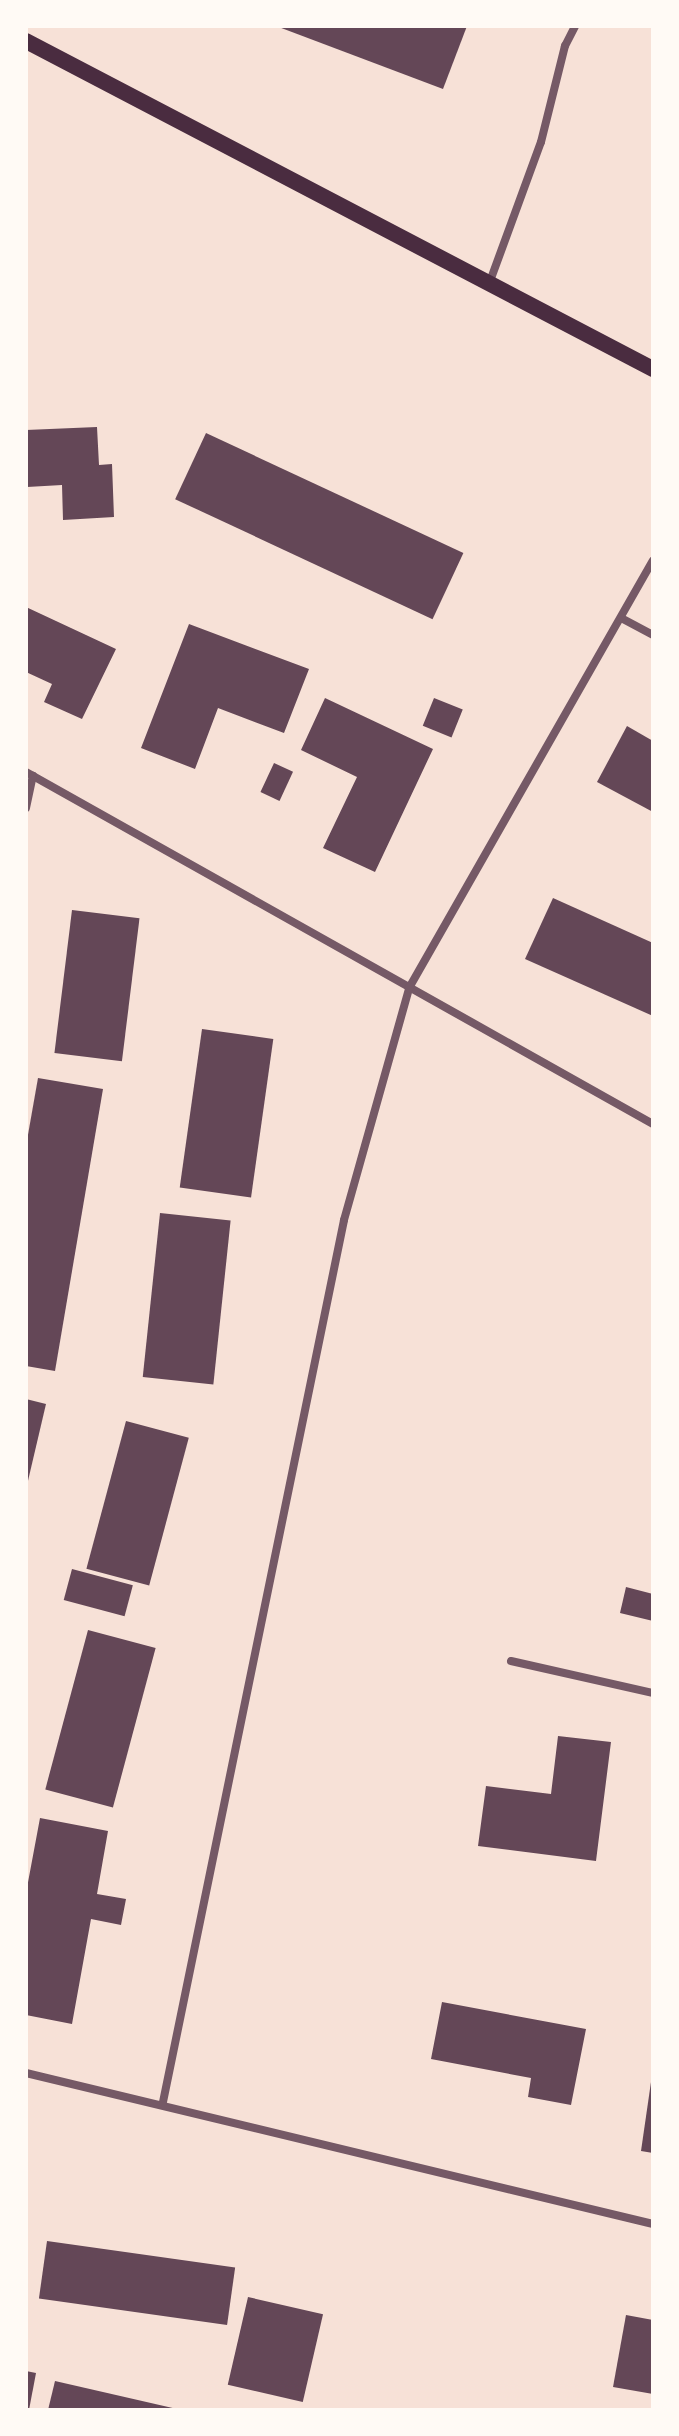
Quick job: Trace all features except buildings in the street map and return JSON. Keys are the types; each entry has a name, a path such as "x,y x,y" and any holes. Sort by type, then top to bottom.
{"main road":[{"path":"26,41 653,369"}],"street":[{"path":"489,284 541,142 565,46 575,26"},
{"path":"163,2102 344,1220 409,988 582,678 623,619 653,561"},
{"path":"623,619 653,635"},
{"path":"26,808 30,774 653,1124"},
{"path":"511,1661 653,1693"},
{"path":"26,2073 163,2102 653,2224"}]}
